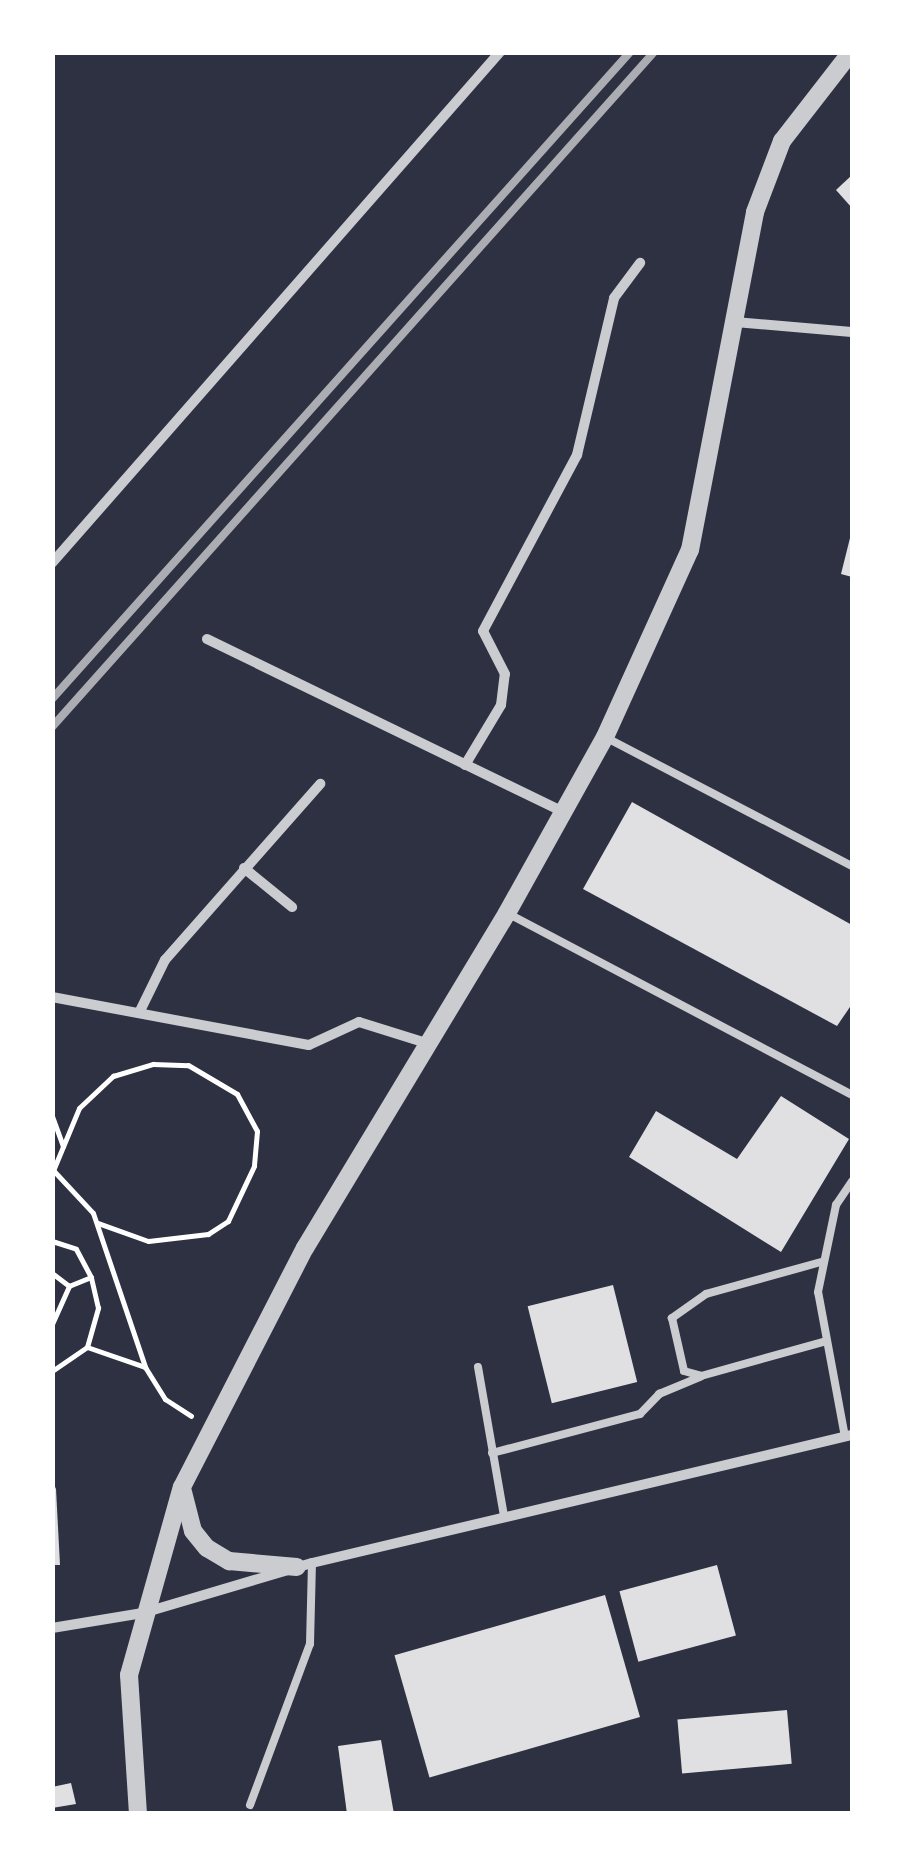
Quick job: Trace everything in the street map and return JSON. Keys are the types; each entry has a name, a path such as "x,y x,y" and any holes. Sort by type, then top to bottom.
{"street":[{"path":"52,563 500,52"},
{"path":"138,1814 129,1676 143,1613 182,1487 305,1248 508,914 605,737 690,550 755,212 782,141 850,52"},
{"path":"464,765 501,705 504,674 483,632 577,455 614,298 640,263"},
{"path":"735,322 852,332"},
{"path":"207,639 562,811"},
{"path":"139,1013 164,960 320,784"},
{"path":"244,868 292,907"},
{"path":"52,998 309,1045 359,1022 429,1045"},
{"path":"52,1628 143,1613 304,1565 849,1436"},
{"path":"182,1487 185,1510 207,1548 242,1564 304,1565"}],"lane":[{"path":"605,737 852,866"},
{"path":"508,914 852,1095"},
{"path":"849,1436 818,1292 821,1262 836,1205 852,1181"},
{"path":"702,1376 684,1371 672,1318 678,1308 706,1294 821,1262"},
{"path":"492,1453 640,1414 658,1394 702,1376 826,1340"},
{"path":"478,1367 504,1516"},
{"path":"250,1805 310,1644 304,1565"}],"path":[{"path":"98,1224 148,1241 208,1234 228,1221 247,1190 257,1131 237,1094 212,1074 188,1064 152,1064 113,1076 79,1108 54,1172 98,1224 145,1366 165,1399 209,1430"},
{"path":"52,1116 65,1148"},
{"path":"52,1241 76,1248 91,1277 98,1308 87,1347"},
{"path":"52,1273 68,1286"},
{"path":"52,1324 68,1286 91,1277"},
{"path":"52,1371 87,1347 109,1349 145,1366"}],"building":[{"path":"852,175 852,208 836,190"},
{"path":"852,534 852,577 841,574"},
{"path":"632,802 852,925 852,1004 837,1026 583,889"},
{"path":"781,1096 849,1139 781,1252 629,1157 656,1111 737,1159"},
{"path":"613,1285 637,1382 552,1403 528,1306"},
{"path":"52,1480 56,1489 60,1565 52,1565"},
{"path":"717,1565 736,1636 638,1662 619,1591"},
{"path":"605,1595 640,1717 429,1777 394,1655"},
{"path":"787,1710 792,1764 682,1773 677,1720"},
{"path":"381,1740 394,1814 347,1814 338,1746"},
{"path":"71,1783 76,1804 52,1808 52,1787"}],"railway":[{"path":"52,699 630,52"},
{"path":"52,727 654,52"}]}
